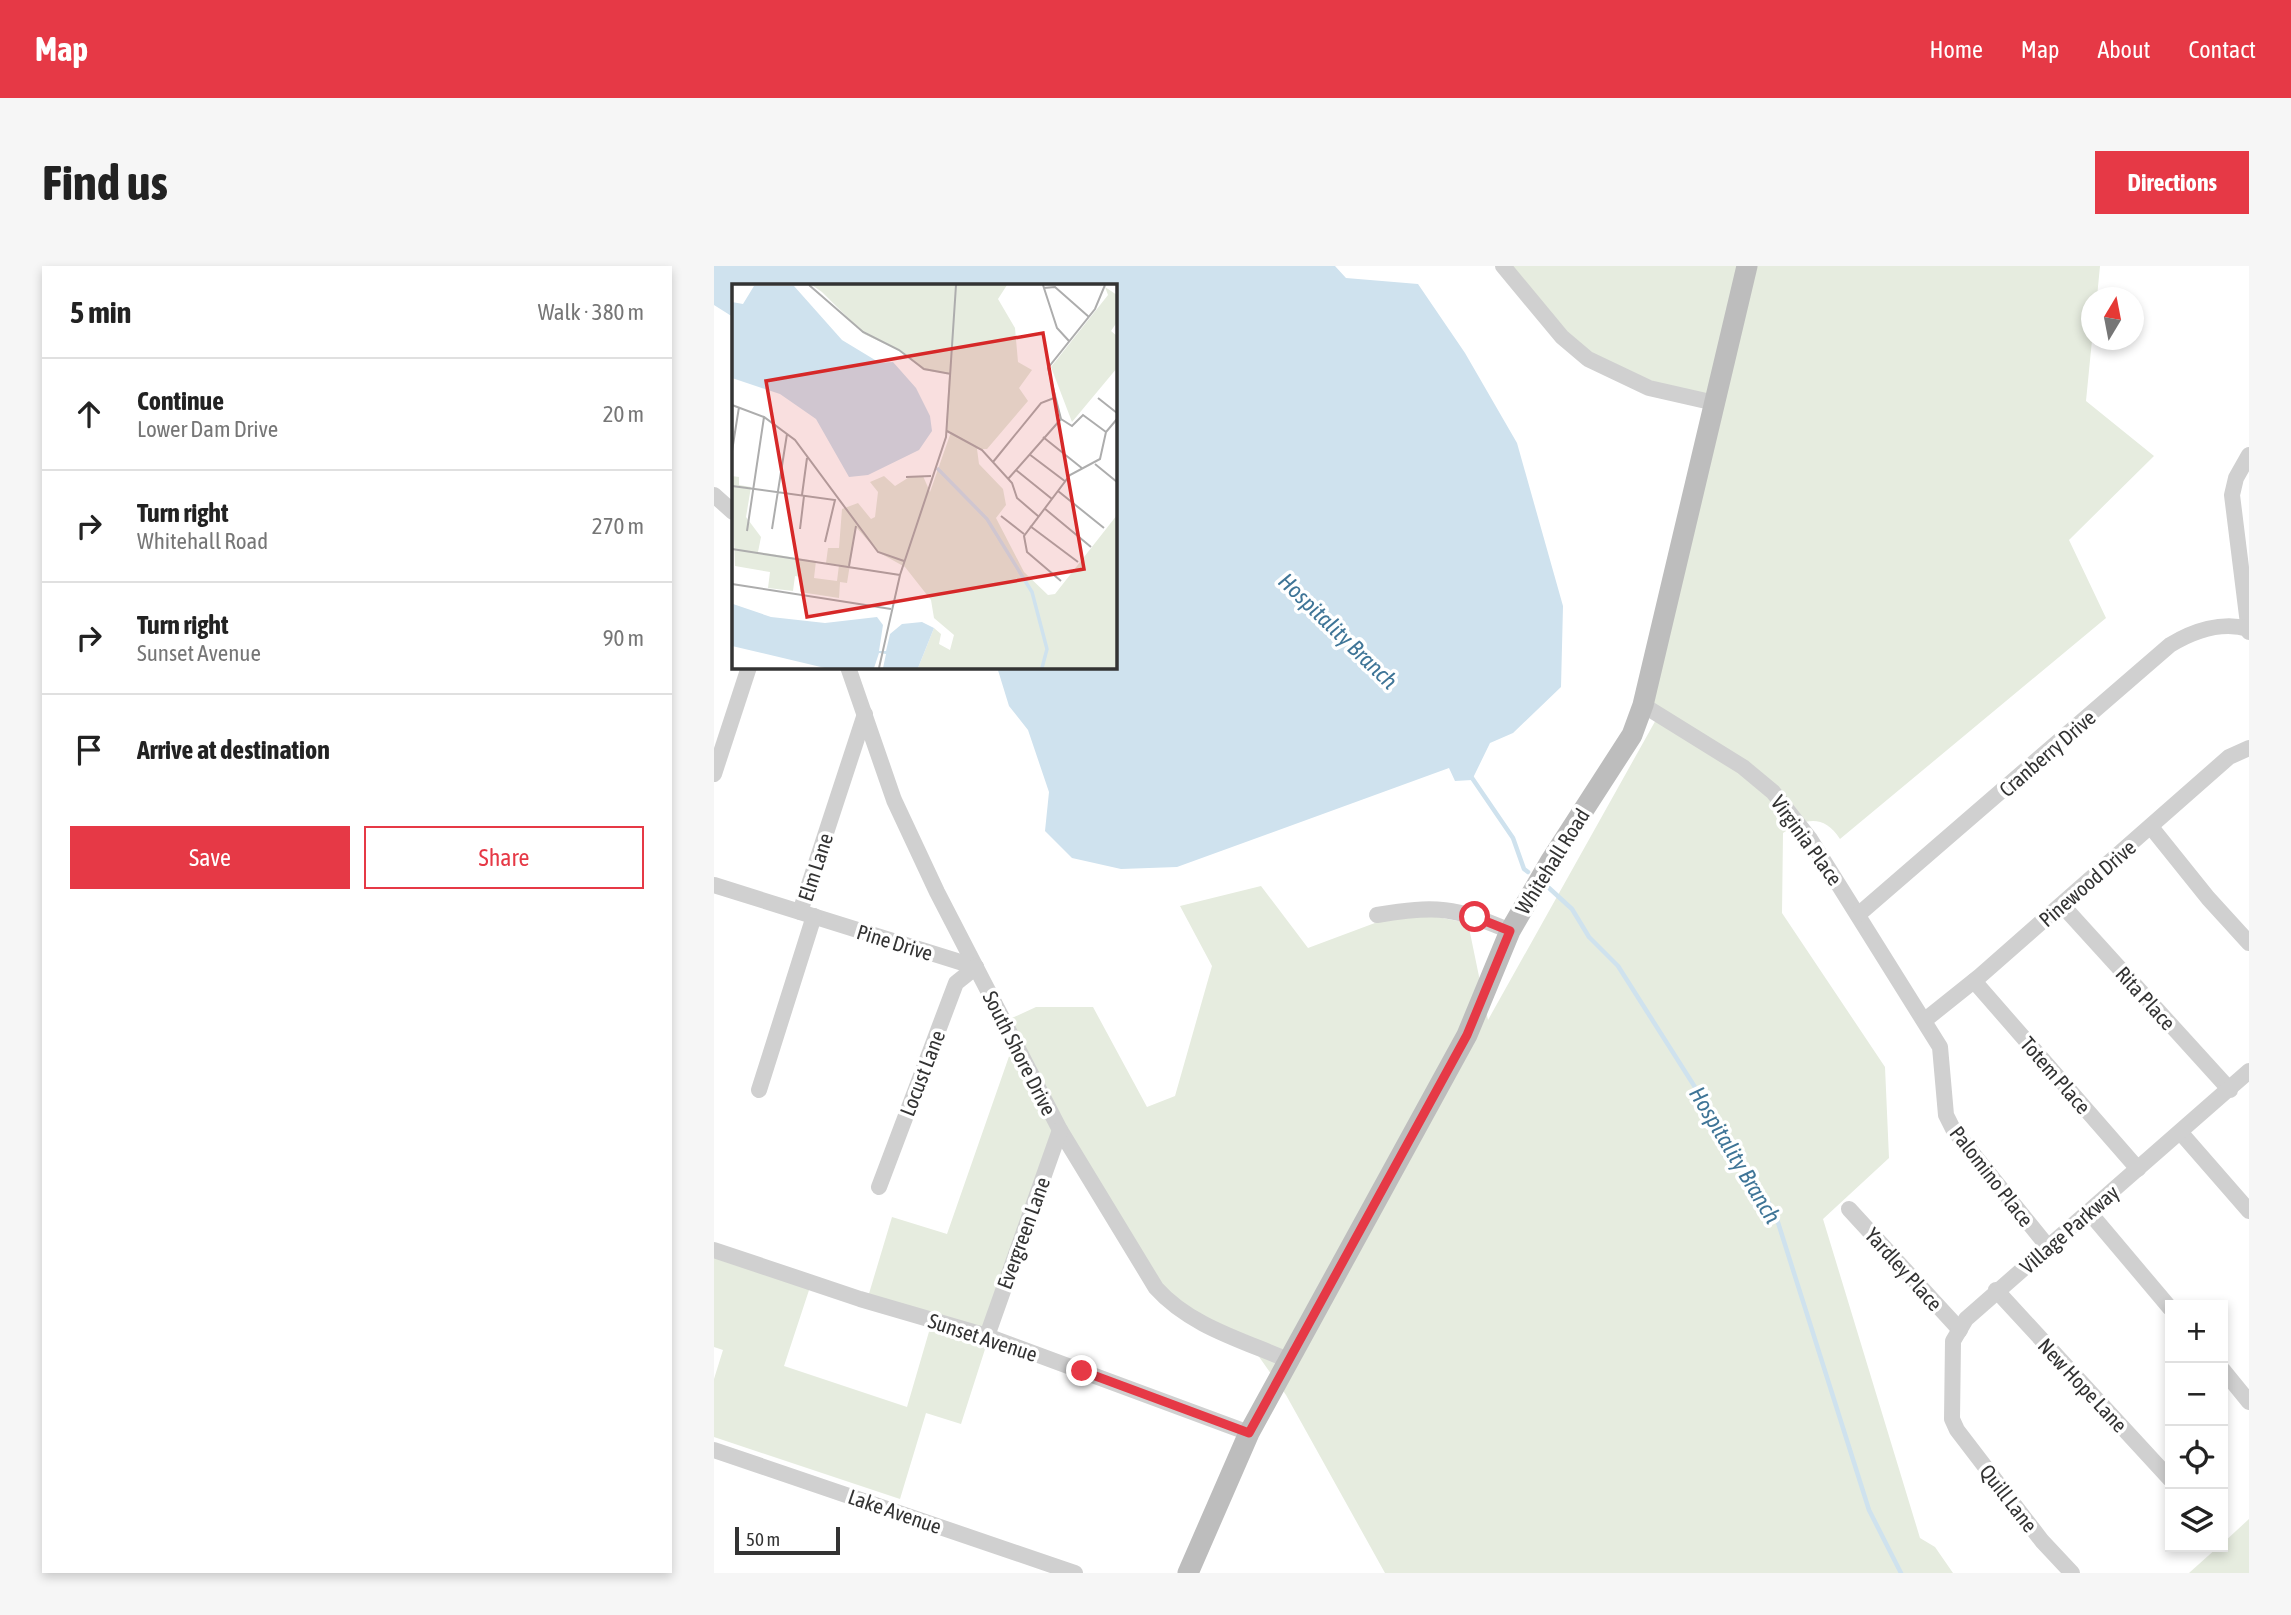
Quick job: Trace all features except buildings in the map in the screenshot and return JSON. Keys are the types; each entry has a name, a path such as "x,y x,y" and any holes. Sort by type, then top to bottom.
{"street":[{"path":"1503,266 1562,337 1588,359 1649,388 1715,403"},
{"name":"Whitehall Road","path":"1188,1573 1249,1433 1467,1035 1510,931 1550,862 1632,735 1643,705 1747,266"},
{"path":"2249,454 2236,478 2232,495 2249,631"},
{"path":"714,495 732,511"},
{"name":"Cranberry Drive","path":"1859,914 2170,645 2203,629 2238,626 2249,631"},
{"path":"714,774 749,668"},
{"name":"South Shore Drive","path":"848,668 894,800 976,967 1060,1130 1156,1288 1172,1306 1202,1324 1288,1360"},
{"name":"Virginia Place","path":"1643,705 1743,767 1773,792 1810,839 1925,1020"},
{"name":"Elm Lane","path":"758,1090 865,714"},
{"name":"Pinewood Drive","path":"1925,1020 2062,905 2229,757 2249,748"},
{"path":"2151,827 2207,898 2249,943"},
{"name":"Pine Drive","path":"714,886 976,967"},
{"name":"Rita Place","path":"2062,905 2230,1090"},
{"path":"1377,915 1422,907 1443,908 1510,931"},
{"name":"Locust Lane","path":"879,1187 956,984 976,967"},
{"name":"Totem Place","path":"1974,981 2138,1169"},
{"name":"Palomino Place","path":"1925,1020 1940,1047 1946,1115 1953,1129 2049,1248"},
{"name":"Village Parkway","path":"1959,1330 1966,1319 1996,1290 2049,1248 2249,1071"},
{"name":"Evergreen Lane","path":"986,1336 1060,1130"},
{"path":"2181,1133 2249,1211"},
{"name":"Yardley Place","path":"1849,1209 1959,1330"},
{"path":"2090,1212 2165,1302"},
{"name":"Sunset Avenue","path":"714,1250 860,1299 986,1336 1249,1433"},
{"name":"New Hope Lane","path":"1996,1290 2165,1474"},
{"name":"Quill Lane","path":"1959,1330 1953,1341 1952,1419 1982,1463 2072,1573"},
{"path":"2228,1376 2249,1402"},
{"name":"Lake Avenue","path":"714,1451 1075,1573"}],"shaded area":[{"path":"1500,266 2100,266 2098,287 2081,287 2081,350 2091,350 2086,401 2154,456 2069,540 2106,618 1840,839 1827,825 1814,821 1799,824 1783,833 1782,913 1885,1067 1889,1158 1823,1219 1920,1538 1935,1547 1953,1573 1385,1573 1286,1395 1255,1351 1155,1286 1056,1128 961,1424 926,1413 900,1499 714,1437 714,1379 723,1350 714,1347 714,1244 813,1278 784,1366 907,1407 933,1318 868,1297 892,1217 947,1234 1013,1045 1001,1023 1036,1007 1093,1007 1147,1107 1175,1096 1212,966 1180,906 1261,886 1308,948 1407,911 1468,923 1488,1020 1662,709 1637,697 1706,399 1572,354"},
{"path":"2249,1519 2249,1573 2189,1573 2212,1552 2228,1552 2228,1538"}],"water":[{"path":"714,266 1335,266 1346,278 1418,284 1465,353 1517,443 1563,606 1561,687 1513,733 1490,743 1472,780 1455,781 1449,768 1177,867 1121,869 1072,858 1045,831 1049,792 1028,730 1009,706 997,668 1116,668 1116,284 732,284 732,316 714,305"}],"waterway":[{"name":"Hospitality Branch","path":"1470,775 1513,838 1524,869 1528,872"},
{"name":"Hospitality Branch","path":"1549,888 1572,909 1589,937 1618,966 1775,1213 1869,1510 1901,1573"}],"route":[{"path":"1082,1371 1249,1433 1467,1035 1510,931 1475,917"}]}
